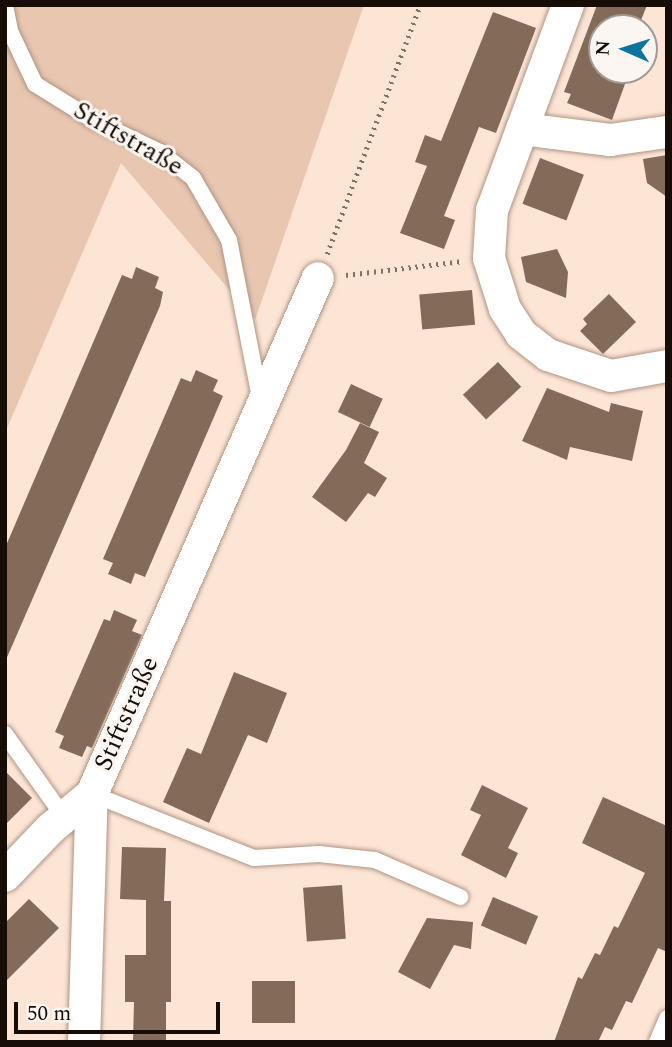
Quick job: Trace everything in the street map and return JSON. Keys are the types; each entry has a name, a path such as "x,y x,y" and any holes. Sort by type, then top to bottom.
{"street":[{"path":"568,5 492,210 489,258 505,309 521,334 548,355 611,376 667,366"},
{"path":"522,129 610,140 667,132"},
{"name":"Stiftstraße","path":"84,1042 92,794 318,278"},
{"path":"5,876 64,817 92,794"}],"lane":[{"name":"Stiftstraße","path":"5,5 10,31 36,84 93,120 160,152 193,178 229,240 262,408"},
{"path":"5,734 64,817"},
{"path":"92,794 254,858 319,854 375,860 460,897"},
{"path":"657,1042 667,1018"}],"path":[{"path":"420,5 318,278 489,258"}],"shaded area":[{"path":"5,5 364,5 255,320 121,163 5,433"}],"building":[{"path":"597,5 647,5 643,14 594,14"},
{"path":"493,12 536,28 496,133 479,127 444,216 455,220 444,249 400,233 427,166 415,162 425,135 441,141"},
{"path":"588,29 588,84 625,84 612,120 567,103 571,94 564,92"},
{"path":"667,155 667,197 647,183 643,159"},
{"path":"540,158 584,175 566,221 522,204"},
{"path":"557,249 568,272 566,298 526,282 521,257"},
{"path":"136,267 159,277 155,288 163,292 160,306 5,662 5,548 122,275 132,279"},
{"path":"472,290 475,325 422,329 419,295"},
{"path":"609,294 636,322 603,354 580,331 587,324 583,319"},
{"path":"498,362 521,387 486,420 463,395"},
{"path":"196,370 218,380 213,391 223,396 145,577 135,573 131,584 108,574 113,563 103,559 181,378 191,382"},
{"path":"351,384 383,399 370,427 338,412"},
{"path":"547,388 609,412 611,403 643,411 632,461 570,447 567,460 522,441"},
{"path":"360,423 379,432 364,463 387,478 375,497 368,493 346,522 312,497 346,450"},
{"path":"114,610 137,620 132,631 142,635 92,748 87,746 82,757 59,748 64,736 55,732 104,619 110,621"},
{"path":"234,672 287,693 267,743 248,735 209,823 163,802 187,748 201,754"},
{"path":"5,771 32,798 5,825"},
{"path":"482,785 528,808 508,848 518,853 506,878 461,855 481,815 470,810"},
{"path":"603,797 667,826 667,952 658,948 632,1003 626,1001 612,1030 605,1027 598,1042 554,1042 578,977 582,979 595,953 600,955 614,926 618,928 645,873 582,843"},
{"path":"122,847 166,848 164,901 171,901 171,1002 166,1002 166,1042 133,1042 134,1002 125,1002 125,955 146,955 146,900 120,899"},
{"path":"342,885 346,939 307,942 303,888"},
{"path":"493,897 538,916 526,945 481,926"},
{"path":"29,899 59,928 5,982 5,923"},
{"path":"427,918 473,922 471,949 454,945 430,989 398,972"},
{"path":"252,981 295,981 295,1023 252,1023"}]}
